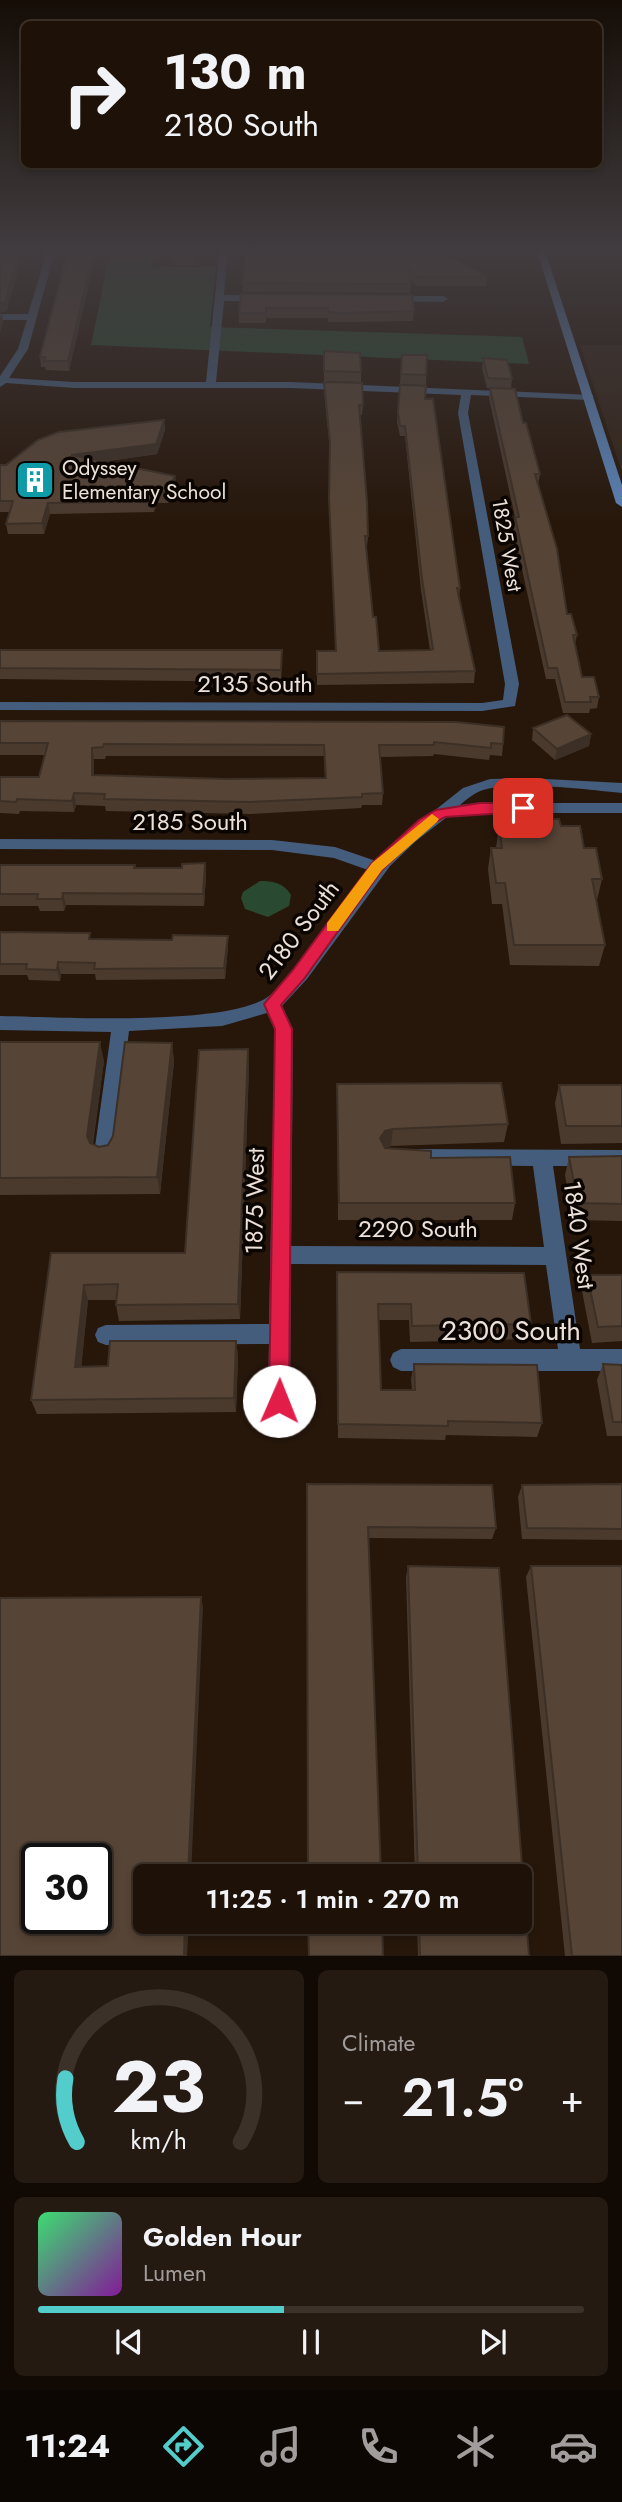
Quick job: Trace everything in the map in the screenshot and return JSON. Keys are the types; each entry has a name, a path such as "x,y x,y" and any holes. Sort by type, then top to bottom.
{"main road":[{"path":"570,339 622,503"}],"street":[{"path":"1,382 23,349 26,339"},
{"path":"212,385 217,339"},
{"path":"1,382 74,385 291,385 589,397"},
{"name":"1825 West","path":"466,394 463,413 512,684 510,703"},
{"name":"2135 South","path":"0,706 482,707 510,703"},
{"name":"2180 South","path":"0,1023 196,1023 239,1015 272,1004 299,975 377,867 424,823 462,795 481,785 566,784 622,788"},
{"name":"2180 South","path":"441,813 480,808 622,808"},
{"name":"2185 South","path":"0,844 272,845 335,853 377,867"},
{"name":"1875 West","path":"272,1004 284,1029 279,1401"},
{"path":"104,1154 121,1023"},
{"path":"391,1157 622,1158"},
{"name":"1840 West","path":"542,1158 570,1360"},
{"name":"2290 South","path":"281,1255 556,1256"},
{"path":"106,1335 280,1334"},
{"name":"2300 South","path":"401,1360 622,1360"}],"shaded area":[{"path":"580,345 622,345 622,472"}],"green space":[{"path":"92,339 523,339 529,364 91,345"},
{"path":"260,881 282,885 291,895 289,906 268,917 245,909 241,898 243,892"}],"building":[{"path":"45,339 73,339 68,361 44,361 45,357 40,357"},
{"path":"324,351 360,353 361,372 324,371"},
{"path":"402,355 427,355 426,375 401,374"},
{"path":"483,358 507,360 512,379 488,378"},
{"path":"324,382 362,383 363,405 359,405 367,502 368,536 365,536 379,651 433,649 422,579 405,426 400,426 398,412 400,385 426,386 425,399 433,399 460,588 457,588 475,671 317,674 317,651 336,651 329,499 330,441"},
{"path":"490,388 515,389 523,423 526,423 540,474 535,474 557,549 567,614 571,614 577,635 573,635 582,677 594,677 599,697 590,697 591,702 565,702 557,668 548,668 515,517 519,517"},
{"name":"Odyssey Elementary School","path":"164,420 156,444 71,455 175,476 167,492 156,493 153,501 48,503 42,523 6,524 13,501 0,501 0,465 6,465 38,440 59,432"},
{"path":"0,650 282,650 281,670 0,668"},
{"path":"567,715 591,734 557,749 533,728"},
{"path":"0,721 456,722 504,727 503,744 491,743 491,748 434,742 434,745 379,745 383,793 362,794 362,797 249,802 104,799 105,794 74,793 72,801 0,801 0,777 39,777 48,743 0,743","holes":["104,744 324,745 326,778 225,779 92,775 92,748 103,747"]},
{"path":"520,819 559,819 561,826 580,826 584,848 596,848 602,879 592,879 605,945 514,945 505,883 496,883 491,848 502,848 499,825 521,825"},
{"path":"205,863 203,894 63,893 62,899 37,899 38,894 0,894 0,865 135,865 134,868 182,868 182,864"},
{"path":"0,932 90,933 89,939 172,940 173,935 228,936 224,968 94,969 95,963 58,962 57,970 26,969 27,964 0,964"},
{"path":"0,1042 100,1042 87,1136 90,1143 99,1147 108,1145 113,1136 125,1042 172,1043 157,1177 0,1178"},
{"path":"248,1049 238,1304 116,1305 118,1284 84,1285 75,1367 108,1366 110,1341 236,1341 234,1398 31,1400 51,1253 185,1253 199,1050"},
{"path":"501,1083 508,1124 393,1129 385,1131 380,1138 385,1148 431,1151 431,1158 510,1157 515,1203 339,1203 337,1084"},
{"path":"559,1085 622,1085 622,1126 566,1126"},
{"path":"622,1156 622,1204 578,1203 569,1157"},
{"path":"337,1272 524,1273 531,1324 412,1326 411,1304 378,1304 381,1390 415,1390 414,1364 537,1365 542,1423 448,1421 448,1426 338,1424"},
{"path":"587,1275 622,1275 622,1326 598,1327"},
{"path":"603,1364 622,1365 622,1422 613,1422"},
{"path":"307,1484 492,1485 496,1528 368,1527 381,1864 308,1864"},
{"path":"622,1484 622,1529 527,1528 522,1485"},
{"path":"408,1566 499,1568 522,1864 418,1864"},
{"path":"531,1566 622,1566 622,1956 572,1956"},
{"path":"201,1597 189,1864 133,1864 133,1934 185,1934 184,1956 0,1956 0,1598"},
{"path":"308,1934 382,1934 383,1956 309,1956"},
{"path":"419,1934 527,1934 529,1956 420,1956"}],"slow traffic":[{"path":"333,927 377,867 424,823 432,819"}],"place":[{"name":"Odyssey Elementary School","path":"35,480"}],"route":[{"path":"279,1401 284,1029 272,1004 299,975 377,867 424,823 441,813 480,808 523,808"}]}
